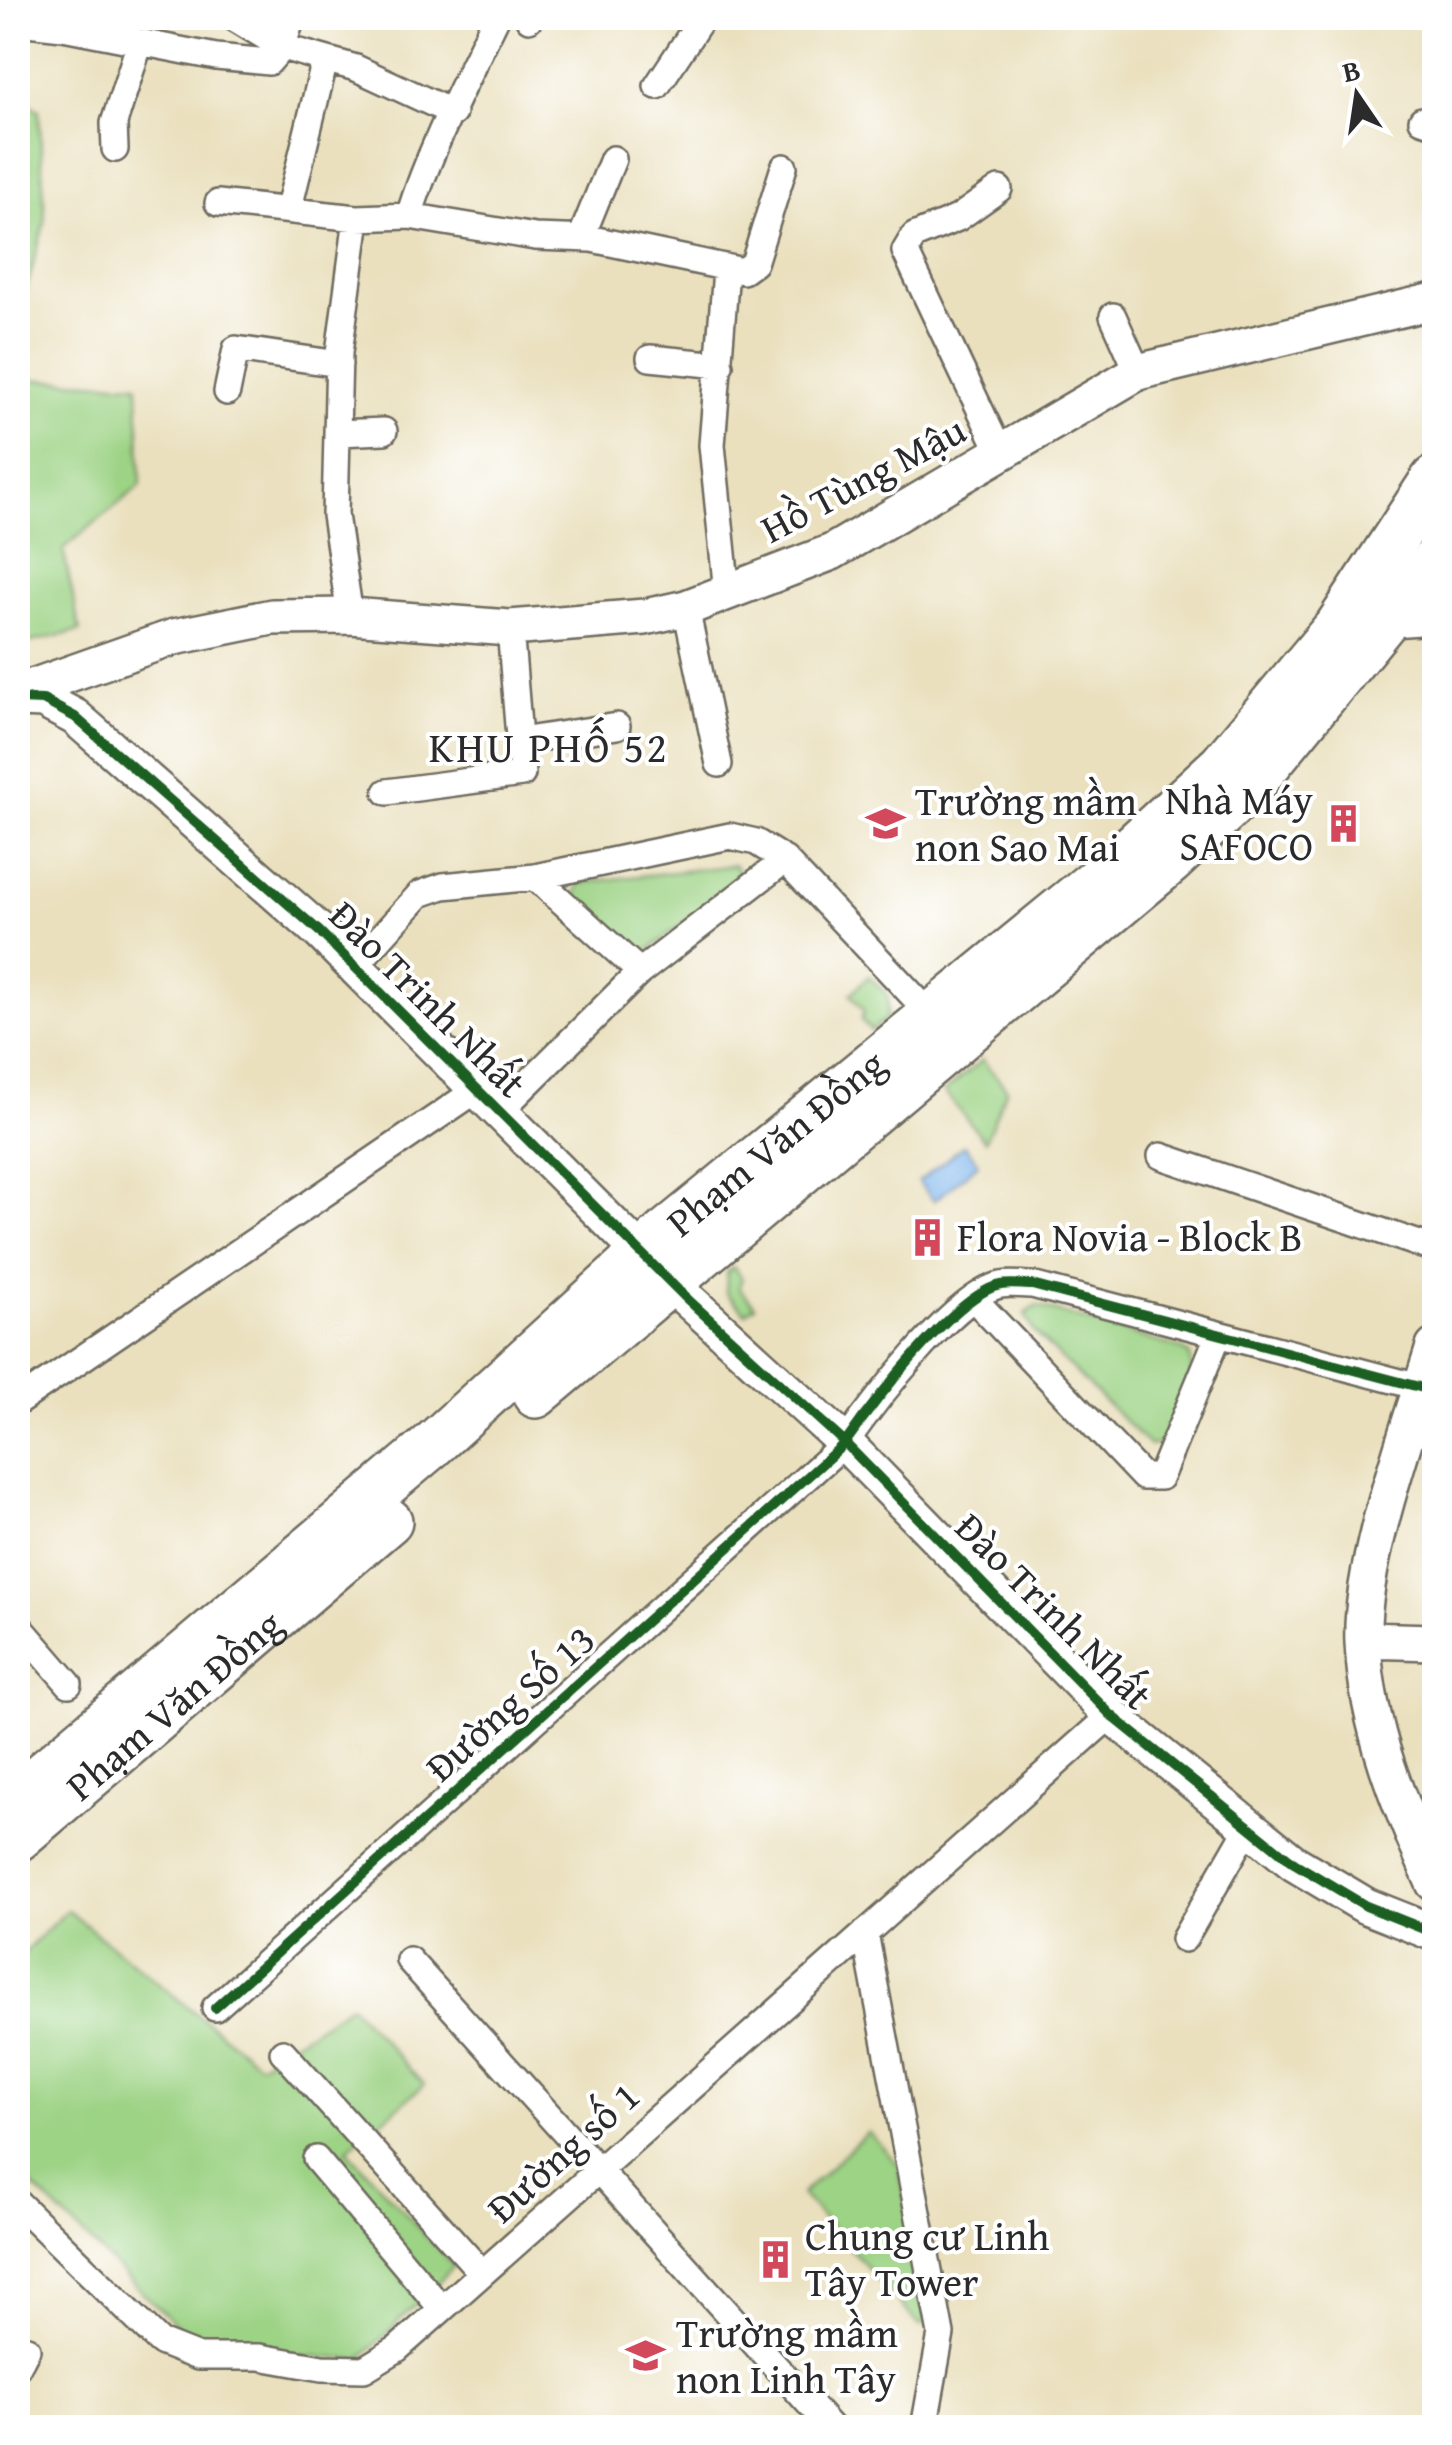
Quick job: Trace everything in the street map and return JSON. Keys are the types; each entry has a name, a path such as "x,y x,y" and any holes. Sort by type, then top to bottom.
{"highway":[{"name":"Phạm Văn Đồng","path":"18,1838 934,1017 1098,879 1222,765 1338,626 1429,500"},
{"name":"Phạm Văn Đồng","path":"18,1795 430,1447 1171,861 1246,791 1413,617 1434,561"}],"street":[{"path":"234,18 282,47 356,68 452,112"},
{"path":"18,22 66,22 140,42 269,62 282,47 292,18"},
{"path":"409,216 422,172 496,18"},
{"path":"656,86 702,18"},
{"path":"115,149 114,123 140,42"},
{"path":"289,208 325,60"},
{"path":"581,238 613,159"},
{"path":"218,203 357,218 409,216 535,237 581,238 726,270 751,268 784,166"},
{"path":"999,189 958,218 914,236 905,251 1001,454"},
{"path":"350,616 335,516 339,364 357,218"},
{"path":"726,270 712,445 727,592"},
{"name":"Hồ Tùng Mậu","path":"18,695 174,637 272,618 350,616 510,628 645,617 686,608 832,552 1138,372 1434,301"},
{"path":"1114,316 1138,372"},
{"path":"228,392 236,349 339,364"},
{"path":"650,358 720,365"},
{"path":"338,433 384,432"},
{"path":"686,608 719,764"},
{"path":"387,792 522,774 510,628"},
{"name":"Đào Trinh Nhất","path":"18,695 43,700 75,717 355,966 656,1266 845,1443 1111,1715 1294,1863 1366,1906 1434,1933"},
{"path":"520,741 617,726"},
{"path":"355,966 420,894 443,886 535,876 730,836 756,842 785,860 934,1017"},
{"path":"18,1402 489,1100 640,972 785,860"},
{"path":"535,876 640,972"},
{"path":"1161,1156 1434,1249"},
{"path":"1218,1336 1160,1477 1143,1478 975,1300 998,1285 1032,1285 1422,1388"},
{"name":"Đường Số 13","path":"216,2008 845,1443 873,1403 940,1327 975,1300"},
{"path":"1434,1349 1388,1501 1369,1585 1363,1640 1373,1711 1392,1780 1434,1884"},
{"path":"18,1625 69,1684"},
{"path":"1363,1640 1434,1642"},
{"name":"Đường số 1","path":"18,2203 160,2342 198,2357 260,2356 322,2368 364,2368 397,2349 1111,1715"},
{"path":"1184,1939 1248,1828"},
{"path":"865,1933 942,2334 924,2428"},
{"path":"409,1960 596,2172 831,2428"},
{"path":"282,2052 482,2274"},
{"path":"316,2159 442,2309"}],"green space":[{"path":"18,98 39,110 45,221 18,319"},
{"path":"18,379 138,384 141,485 63,549 80,631 18,645"},
{"path":"735,865 741,878 649,950 632,951 575,900 579,883"},
{"path":"869,976 888,996 887,1018 871,1031 861,1020 864,1011 851,994"},
{"path":"982,1060 1007,1089 985,1141 944,1092"},
{"path":"733,1267 742,1278 739,1288 755,1306 746,1313 726,1293 727,1272"},
{"path":"1037,1306 1182,1349 1190,1356 1192,1371 1164,1443 1150,1446 1034,1332 1025,1314"},
{"path":"67,1910 259,2064 350,2005 424,2085 347,2150 454,2266 360,2360 200,2348 18,2172 18,1959"},
{"path":"868,2132 899,2165 927,2319 920,2326 801,2194"}],"water":[{"path":"964,1145 979,1163 934,1201 918,1182"}],"cycle path":[{"path":"18,699 43,700 75,717 319,931 685,1297 845,1443 1111,1715 1294,1863 1366,1906 1434,1933"},
{"path":"215,2008 845,1443 916,1353 961,1308 982,1293 1005,1284 1032,1285 1423,1388"}],"place":[{"name":"Nhà Máy SAFOCO","path":"1343,823"},
{"name":"Trường mầm non Sao Mai","path":"885,824"},
{"name":"Flora Novia - Block B","path":"927,1237"},
{"name":"Chung cư Linh Tây Tower","path":"775,2259"},
{"name":"Trường mầm non Linh Tây","path":"646,2356"}],"district":[{"name":"KHU PHỐ 52","path":"549,747"}]}
